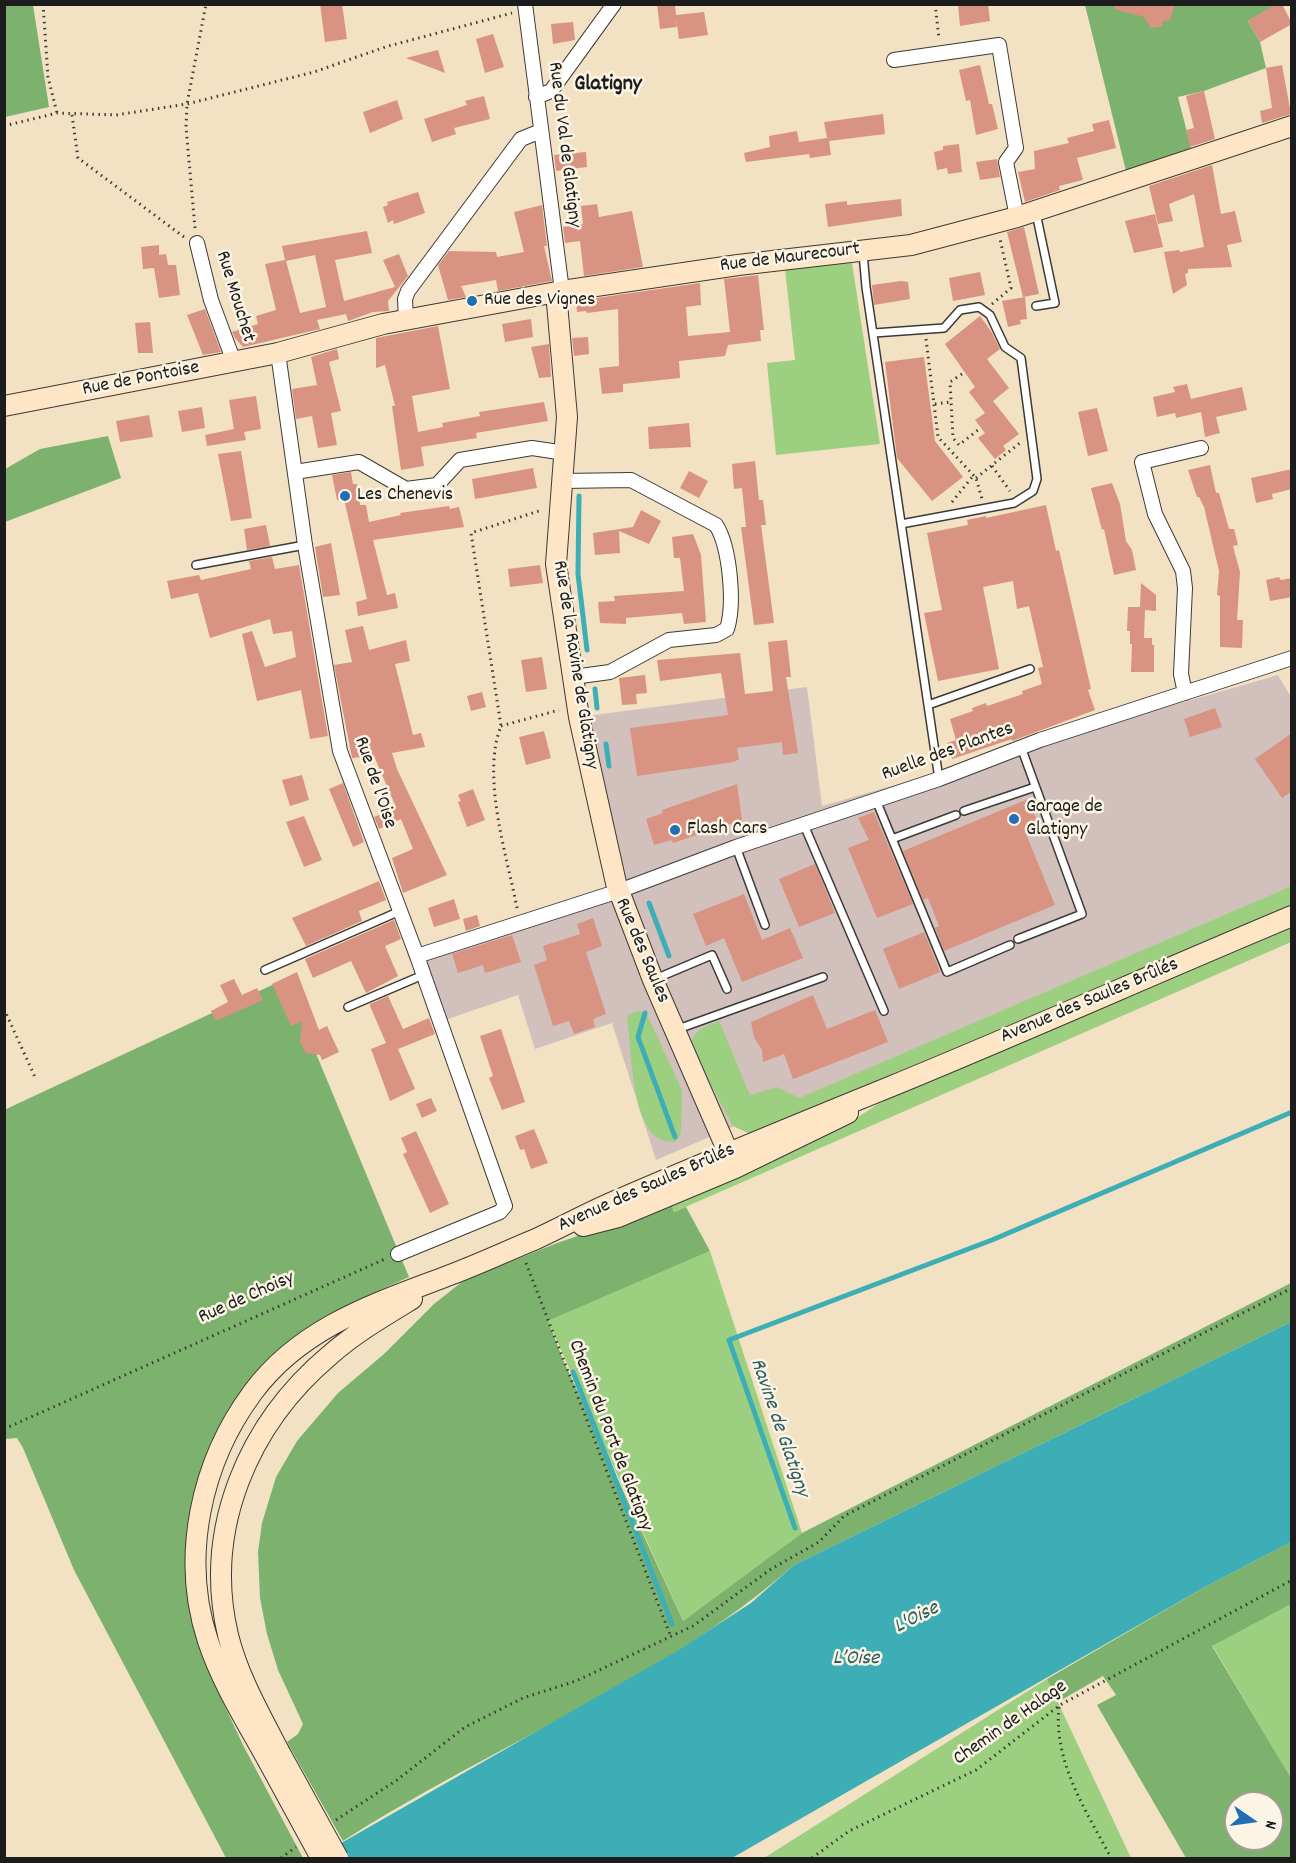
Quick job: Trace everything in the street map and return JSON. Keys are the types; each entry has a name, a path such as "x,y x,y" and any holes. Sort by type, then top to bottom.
{"main road":[{"name":"Rue de Maurecourt","path":"278,353 343,334 406,320 559,292 911,245 1026,214 1292,126"},
{"name":"Rue de la Ravine de Glatigny","path":"559,292 567,417 558,511 556,564 576,705 619,891"},
{"name":"Rue de Pontoise","path":"4,406 278,353"},
{"name":"Rue des Saules","path":"619,891 652,980 732,1160"},
{"name":"Avenue des Saules Brûlés","path":"453,1274 539,1237 613,1201 732,1160 888,1087 1292,916"},
{"path":"338,1858 222,1677 209,1645 200,1609 196,1540 205,1489 214,1462 235,1418 255,1390 300,1344 345,1316 453,1274"},
{"path":"321,1858 273,1755 240,1672 224,1613 220,1557 227,1514 236,1486 265,1429 288,1397 316,1366 348,1340 453,1274"}],"street":[{"path":"537,97 551,91 614,4"},
{"name":"Rue du Val de Glatigny","path":"526,7 559,292"},
{"path":"894,60 999,45 1016,148 1006,162 1026,214"},
{"path":"406,320 405,299 408,291 521,139 530,133 541,131"},
{"name":"Rue Mouchet","path":"197,243 211,300 234,363"},
{"name":"Rue de l'Oise","path":"278,353 305,545 340,751 417,956 505,1206 500,1212 398,1254"},
{"path":"295,472 359,462 406,489 437,485 460,460 532,448 565,453"},
{"path":"1185,693 1181,674 1185,588 1183,571 1155,513 1142,462 1201,448"},
{"path":"561,481 631,480 716,525 724,537 732,613 727,629 716,635 669,640 610,672 573,677"},
{"name":"Ruelle des Plantes","path":"619,891 736,847 939,778 1022,747 1292,658"},
{"name":"Rue des Saules","path":"417,956 619,891"}],"lane":[{"path":"1026,214 1055,303 1036,306"},
{"path":"863,250 939,778"},
{"path":"874,333 944,328 960,310 979,307 990,315 1005,347 1021,358 1037,479 1033,491 1014,503 901,524"},
{"path":"196,565 305,545"},
{"path":"928,705 1030,669"},
{"path":"1018,939 1082,914 1022,747"},
{"path":"892,839 1035,787"},
{"path":"876,800 947,972 1010,945"},
{"path":"804,825 884,1011"},
{"path":"736,847 765,925"},
{"path":"265,970 399,911"},
{"path":"652,980 712,955 727,989"},
{"path":"348,1007 423,975"},
{"path":"675,1029 823,977"}],"path":[{"path":"43,4 48,77 57,113"},
{"path":"71,114 78,158 180,236 197,243 186,128 188,104 206,4"},
{"path":"935,4 941,53"},
{"path":"4,126 57,113 134,114 188,104 314,72 385,46 526,7"},
{"path":"984,311 1011,288 996,223"},
{"path":"921,329 928,343 938,438 974,477 986,510"},
{"path":"962,374 950,382 953,438 959,445 978,430"},
{"path":"935,404 951,402"},
{"path":"947,517 948,507 974,477 992,466 1031,434"},
{"path":"992,466 1012,494 1014,503"},
{"path":"520,922 492,781 494,744 501,726 471,533 544,510 558,511"},
{"path":"501,726 576,705"},
{"path":"4,1009 35,1077"},
{"name":"Chemin du Port de Glatigny","path":"520,1245 670,1636"},
{"name":"Rue de Choisy","path":"4,1429 398,1254"},
{"path":"330,1824 397,1780 465,1727 523,1698 576,1681 693,1626 771,1569 819,1542 843,1515 1292,1288"},
{"name":"Chemin de Halage","path":"812,1858 849,1831 976,1770 1060,1706 1292,1580"},
{"path":"1060,1706 1057,1725 1060,1748 1077,1793 1111,1858"},
{"path":"281,1858 297,1846"}],"shaded area":[{"path":"1278,675 1291,697 1291,886 656,1160 612,1023 535,1049 518,995 439,1022 407,954 619,891 579,717 807,687 822,806"}],"green space":[{"path":"4,5 33,5 49,107 5,117"},
{"path":"1085,5 1276,5 1248,21 1260,42 1266,68 1204,91 1178,97 1191,148 1126,171"},
{"path":"852,263 880,444 776,455 767,363 795,360 785,269"},
{"path":"108,436 121,478 5,522 5,469 40,449"},
{"path":"1291,886 1291,905 778,1126 750,1134 733,1126 691,1047 694,1037 700,1030 719,1021 750,1095 777,1087 799,1098"},
{"path":"1291,926 1291,942 674,1212 670,1202 852,1121 902,1092"},
{"path":"285,979 409,1277 358,1300 305,1331 275,1354 251,1378 214,1438 195,1625 209,1672 243,1745 303,1858 226,1858 74,1570 23,1448 17,1438 5,1439 4,1110"},
{"path":"638,1011 645,1013 649,1019 682,1090 681,1130 675,1142 660,1139 649,1129 641,1113 636,1094 627,1021 628,1015"},
{"path":"671,1204 674,1212 686,1207 710,1251 548,1321 564,1362 683,1621 802,1533 1291,1283 1291,1322 794,1565 743,1607 632,1679 457,1774 343,1841 287,1742 298,1734 303,1724 278,1670 267,1634 260,1598 258,1552 262,1523 276,1477 297,1441 338,1393 384,1354 434,1304 463,1281 557,1243"},
{"path":"710,1251 802,1533 683,1621 548,1321"},
{"path":"1291,1542 1291,1604 1212,1646 1291,1778 1291,1858 1186,1858 1097,1705 1116,1695 1103,1676 1058,1702 1047,1679 1205,1587"},
{"path":"1291,1604 1291,1778 1212,1645"},
{"path":"1047,1679 1131,1858 764,1858"}],"water":[{"name":"L’Oise","path":"1291,1322 1291,1542 1205,1587 732,1858 315,1858 677,1651 751,1603 794,1565"}],"building":[{"path":"320,4 342,4 347,39 325,42"},
{"path":"657,4 675,4 676,15 704,12 708,35 679,39 676,17 677,27 660,29"},
{"path":"958,4 988,4 990,21 960,26"},
{"path":"1115,4 1175,4 1170,20 1162,22 1163,26 1151,28 1144,17 1114,9"},
{"path":"1276,4 1282,4 1292,24 1260,42 1248,21"},
{"path":"573,22 575,40 553,44 551,24"},
{"path":"493,34 504,67 485,73 476,39"},
{"path":"438,50 445,73 406,58"},
{"path":"980,65 989,104 992,104 998,129 976,135 970,100 966,101 959,70"},
{"path":"1282,65 1291,114 1262,123 1260,111 1272,108 1266,68"},
{"path":"1204,91 1215,139 1190,147 1186,130 1194,128 1186,96"},
{"path":"484,96 490,119 454,128 456,134 432,142 424,119 467,105 465,101"},
{"path":"397,100 403,119 370,133 363,112"},
{"path":"883,114 885,134 829,141 831,155 810,158 809,154 746,162 744,153 770,147 769,136 797,131 799,142 827,138 824,122"},
{"path":"1109,120 1116,148 1077,158 1083,180 1059,186 1060,190 1025,202 1018,172 1035,169 1034,151 1069,143 1067,138 1094,131 1092,124"},
{"path":"959,144 962,172 948,174 947,168 937,170 934,152 943,150 943,146"},
{"path":"586,152 587,167 556,171 554,155"},
{"path":"997,159 1000,177 980,180 976,162"},
{"path":"1212,165 1221,214 1235,211 1242,242 1227,245 1232,267 1188,269 1188,273 1185,274 1187,285 1173,294 1164,252 1179,250 1180,252 1204,247 1194,194 1169,204 1173,221 1158,224 1149,186"},
{"path":"418,192 425,213 394,224 393,220 388,223 383,207 388,205 387,202"},
{"path":"901,199 902,216 828,227 825,204 847,201 847,205"},
{"path":"597,204 599,217 632,211 643,267 584,276 580,241 565,243 563,227 583,224 581,206"},
{"path":"542,205 547,246 544,246 552,281 498,291 496,280 461,286 466,297 448,300 438,265 449,251 496,252 497,257 524,252 514,212"},
{"path":"1155,214 1163,247 1134,253 1125,221"},
{"path":"1024,227 1039,294 1023,297 1007,232"},
{"path":"367,231 372,253 335,260 344,301 395,287 383,260 399,254 408,276 388,301 389,311 373,312 348,321 346,314 317,320 320,329 243,347 232,332 258,324 256,316 276,310 265,264 285,260 282,246","holes":["315,255 326,307 300,313 286,261"]},
{"path":"159,245 159,255 166,254 168,265 176,265 180,295 159,298 154,268 143,269 141,247"},
{"path":"980,272 985,295 953,301 949,278"},
{"path":"758,275 764,330 760,330 761,341 728,345 725,356 679,361 680,378 623,384 623,392 602,394 599,368 619,366 618,309 577,312 576,301 700,283 701,305 686,307 688,336 730,332 724,279"},
{"path":"908,282 910,299 874,305 872,285"},
{"path":"1025,297 1027,319 1020,320 1021,324 1008,327 1002,301"},
{"path":"205,309 221,352 203,355 187,315"},
{"path":"980,316 1000,349 987,359 1009,388 993,401 1019,434 1003,446 1006,450 995,459 978,438 985,433 975,420 985,413 969,392 975,387 945,344"},
{"path":"531,319 533,337 505,342 502,324"},
{"path":"150,322 153,353 138,353 135,323"},
{"path":"438,326 450,389 412,396 418,432 443,427 442,423 480,416 479,412 544,402 548,421 476,433 477,438 421,447 424,466 401,470 392,406 395,406 385,365 376,368 376,338"},
{"path":"588,337 589,354 574,356 572,338"},
{"path":"549,344 551,377 539,378 531,347"},
{"path":"337,349 339,359 329,362 341,411 331,413 337,445 318,448 312,416 296,419 292,389 317,385 311,357"},
{"path":"924,357 935,441 963,477 932,501 897,458 885,362"},
{"path":"1187,384 1191,399 1242,387 1247,410 1216,417 1220,433 1205,437 1201,412 1176,418 1175,413 1157,417 1153,397 1175,392 1173,387"},
{"path":"256,396 261,429 244,432 246,440 207,446 205,435 234,429 229,400"},
{"path":"202,407 205,428 182,432 178,411"},
{"path":"1097,408 1108,451 1088,456 1078,412"},
{"path":"149,415 153,437 120,442 116,421"},
{"path":"689,423 691,447 649,449 648,427"},
{"path":"241,451 252,518 231,521 218,454"},
{"path":"755,461 759,500 763,500 766,525 761,525 774,623 754,625 741,527 746,527 742,488 734,489 732,464"},
{"path":"1210,465 1216,493 1219,493 1229,529 1234,529 1238,545 1233,546 1240,572 1237,620 1243,620 1242,648 1220,647 1220,596 1217,595 1219,571 1204,507 1197,497 1188,470"},
{"path":"533,468 537,488 475,499 472,479"},
{"path":"1292,469 1292,489 1272,494 1273,499 1256,503 1251,478"},
{"path":"689,471 708,481 699,498 680,488"},
{"path":"351,472 353,484 357,484 360,505 366,505 369,522 401,515 400,513 449,506 450,509 459,507 464,527 373,540 387,595 395,593 398,608 358,616 356,602 367,599 344,499 337,500 332,475"},
{"path":"1112,483 1120,504 1126,541 1132,550 1136,570 1114,575 1104,529 1102,530 1091,488"},
{"path":"1046,505 1056,551 1059,550 1091,689 1088,690 1095,710 1012,741 1012,739 952,759 947,743 956,740 950,719 973,711 972,708 986,703 987,706 1023,694 1022,691 1042,684 1038,668 1043,667 1029,606 1017,609 1013,581 983,587 999,669 938,681 924,613 942,610 927,533 968,525 967,520"},
{"path":"641,510 661,521 649,544 619,531 620,553 595,555 593,533 633,527"},
{"path":"266,525 270,546 247,550 244,529"},
{"path":"693,534 701,555 706,622 684,624 682,613 626,618 626,624 600,623 598,602 615,601 614,596 684,591 680,558 674,558 672,537"},
{"path":"331,543 340,595 323,597 315,547"},
{"path":"272,557 275,569 299,565 328,736 310,739 301,690 257,701 242,634 252,631 265,667 296,657 292,631 273,634 270,619 210,638 198,593 171,599 167,581 199,575 201,580 251,569 249,561"},
{"path":"540,565 543,583 510,587 508,569"},
{"path":"1279,577 1281,580 1292,578 1292,597 1270,601 1266,580"},
{"path":"1141,583 1156,595 1156,611 1145,610 1144,638 1152,638 1154,672 1131,672 1132,644 1130,644 1130,631 1127,631 1128,607 1140,607"},
{"path":"363,626 369,650 406,640 410,661 395,664 413,735 421,733 425,747 392,753 397,769 447,875 403,893 392,858 413,849 401,819 379,829 374,817 396,807 374,756 352,758 334,665 352,662 345,630"},
{"path":"787,640 791,677 786,677 798,753 783,755 782,742 737,748 739,759 734,762 637,776 630,728 728,715 721,673 660,681 657,660 740,653 745,694 773,691 768,642"},
{"path":"542,657 547,689 526,692 521,660"},
{"path":"645,675 647,693 636,694 637,704 622,705 619,678"},
{"path":"482,692 486,707 471,711 467,696"},
{"path":"1215,708 1222,727 1190,737 1184,719"},
{"path":"544,731 551,758 526,765 519,737"},
{"path":"1292,733 1292,791 1282,798 1255,759"},
{"path":"302,775 309,800 290,806 282,780"},
{"path":"343,783 364,842 353,847 329,789"},
{"path":"737,784 742,820 673,843 672,840 654,845 646,819 663,813 662,810"},
{"path":"473,789 485,820 467,827 458,802 461,801 458,795"},
{"path":"1028,799 1040,828 1026,834 1055,905 944,951 935,928 939,926 928,898 923,900 903,851"},
{"path":"874,812 913,904 877,918 848,848 869,840 858,818"},
{"path":"304,816 322,860 304,867 286,822"},
{"path":"815,864 835,913 799,927 779,879"},
{"path":"379,881 386,900 359,911 362,921 306,946 292,918"},
{"path":"744,894 762,940 790,928 803,958 742,982 724,938 706,946 693,914"},
{"path":"454,899 460,919 434,927 428,908"},
{"path":"477,915 480,926 466,931 463,919"},
{"path":"593,918 602,946 586,952 606,1014 593,1019 595,1027 574,1034 569,1021 553,1026 534,965 547,960 543,946 580,934 577,924"},
{"path":"394,920 401,939 385,946 398,976 366,993 351,961 313,978 305,959"},
{"path":"924,932 940,972 899,989 883,949"},
{"path":"512,935 521,962 485,973 483,965 458,973 452,954"},
{"path":"297,972 319,1030 327,1026 339,1052 322,1060 320,1055 306,1053 300,1042 302,1021 291,1026 272,984"},
{"path":"234,979 242,995 257,988 263,1000 216,1021 211,1011 228,1002 220,985"},
{"path":"813,995 827,1029 875,1010 888,1042 793,1079 784,1054 763,1062 762,1050 754,1037 751,1022"},
{"path":"388,996 403,1029 429,1018 435,1034 398,1049 415,1089 390,1101 371,1049 386,1043 370,1006"},
{"path":"501,1029 525,1102 502,1110 489,1078 493,1076 480,1036"},
{"path":"431,1098 437,1111 422,1118 416,1104"},
{"path":"534,1129 548,1163 531,1169 524,1149 520,1150 515,1136"},
{"path":"416,1131 449,1204 430,1213 403,1154 407,1152 401,1138"}],"waterway":[{"path":"579,496 578,574 587,650"},
{"path":"595,689 597,708"},
{"path":"606,744 609,766"},
{"path":"649,903 669,956"},
{"path":"645,1013 638,1037 675,1137"},
{"name":"Ravine de Glatigny","path":"795,1528 729,1340 992,1240 1292,1112"},
{"path":"573,1372 672,1624"}],"place":[{"name":"Rue des Vignes","path":"472,301"},
{"name":"Les Chenevis","path":"345,496"},
{"name":"Garage de Glatigny","path":"1014,819"},
{"name":"Flash Cars","path":"675,830"}],"district":[{"name":"Glatigny","path":"608,86"}],"water label":[{"name":"L'Oise","path":"917,1619"}]}
